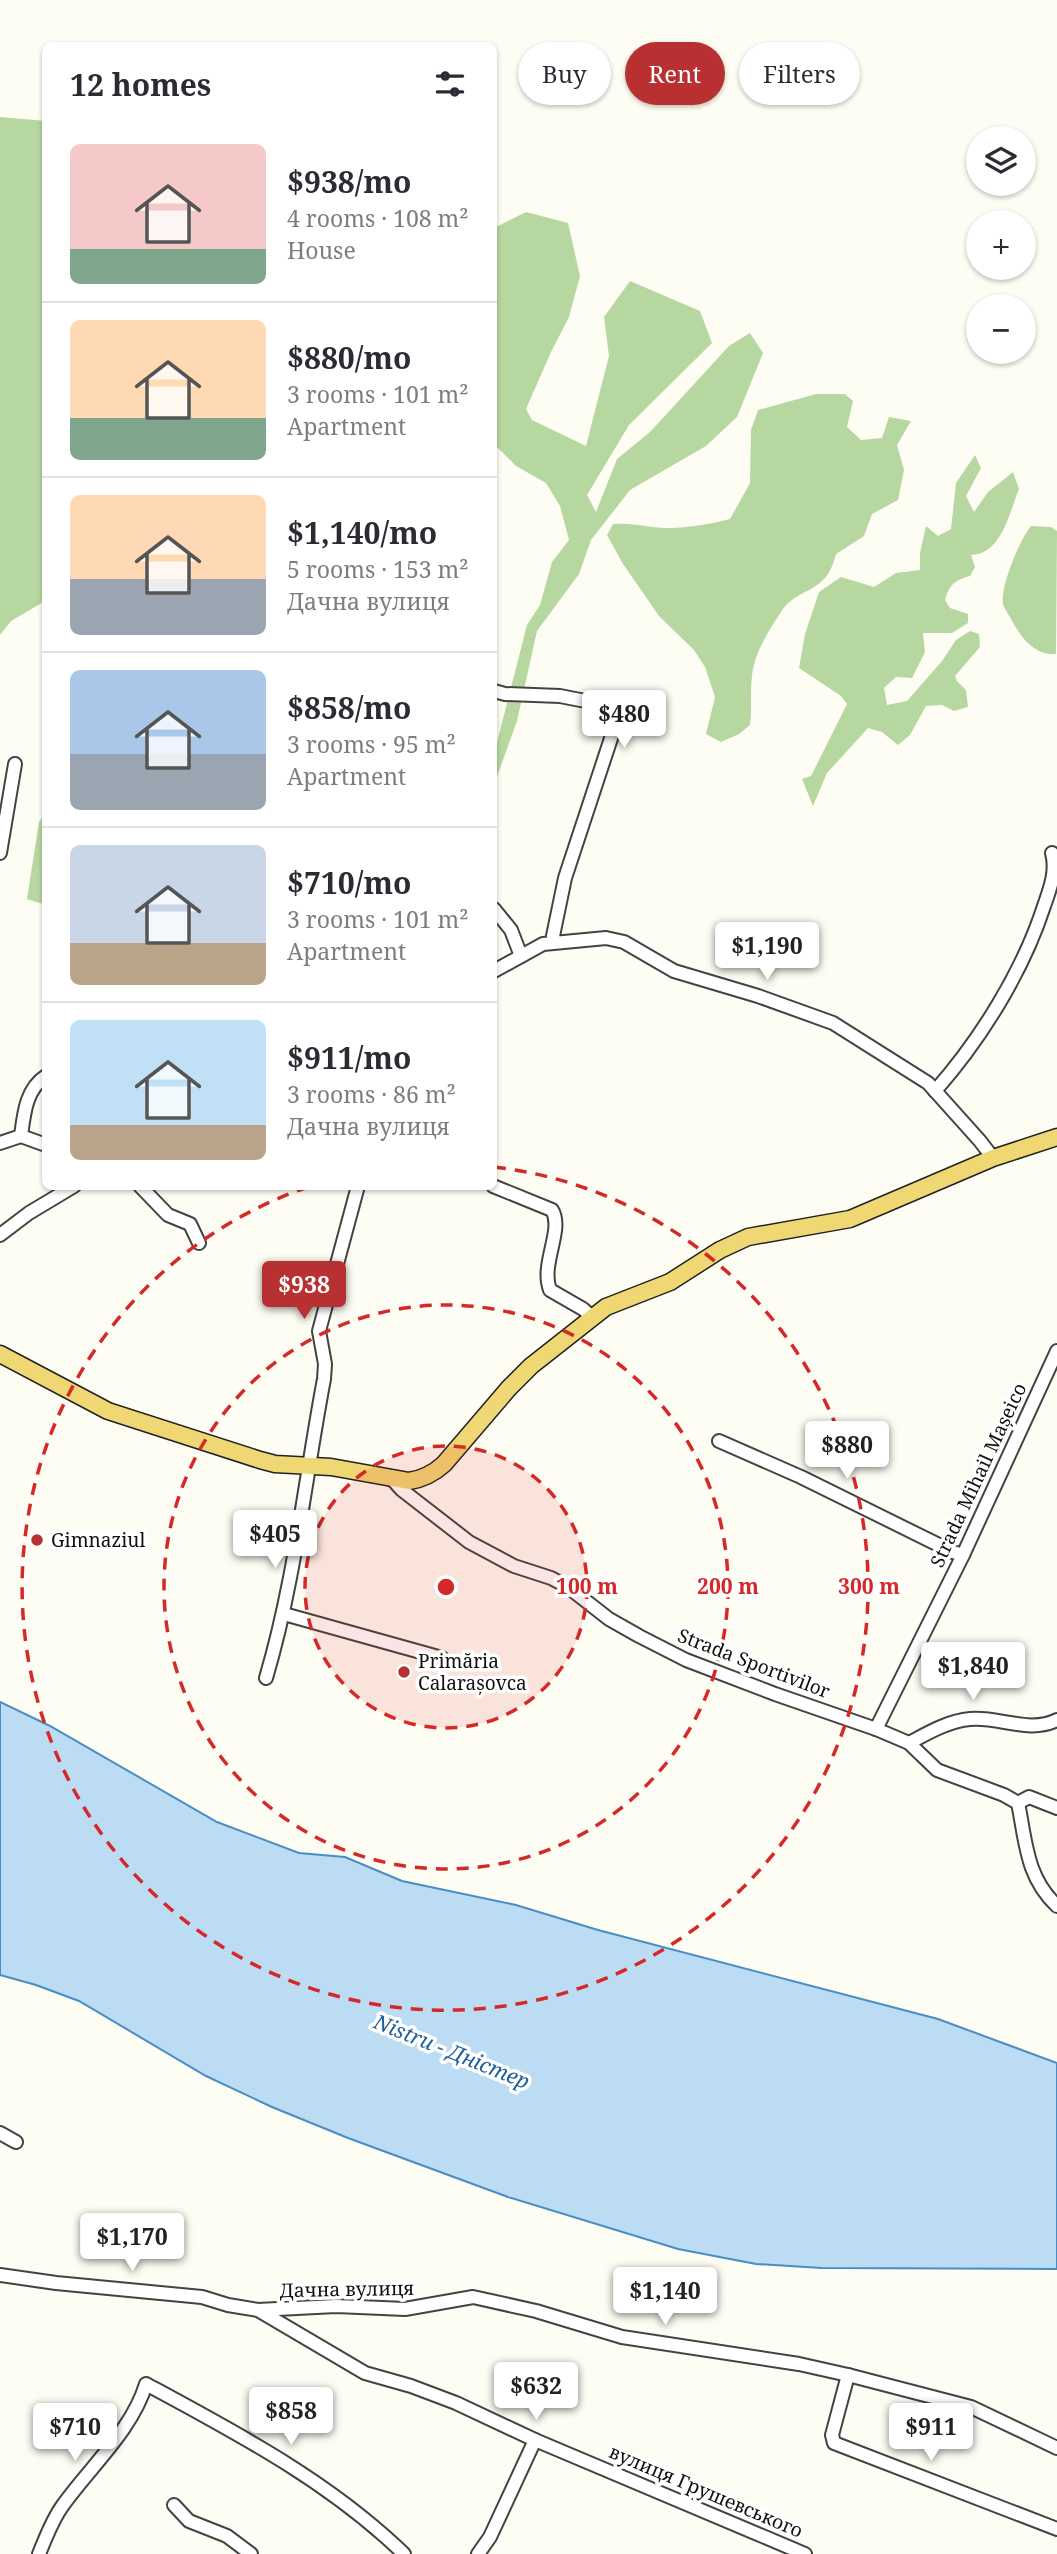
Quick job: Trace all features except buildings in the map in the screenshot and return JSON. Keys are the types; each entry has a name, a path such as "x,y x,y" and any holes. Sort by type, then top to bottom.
{"main road":[{"path":"0,1354 84,1400 130,1419 260,1460 275,1464 331,1467 408,1481 433,1474 531,1366 591,1316 620,1300 670,1282 720,1250 748,1237 850,1219 993,1158 1057,1137"}],"street":[{"path":"497,692 561,696 621,708 565,878 553,936 555,942"},
{"path":"0,853 15,764"},
{"path":"935,1091 957,1066 1026,956 1052,882 1055,867 1052,853"},
{"path":"497,913 511,930 521,956"},
{"path":"497,969 532,948 555,942 614,938 674,971 758,996 833,1023 928,1083 981,1140 993,1158"},
{"path":"21,1136 30,1094 35,1083 42,1079"},
{"path":"0,1143 21,1136 42,1144"},
{"path":"497,1188 552,1210 556,1224 546,1280 550,1290 583,1308 591,1316"},
{"path":"0,1235 29,1213 67,1190"},
{"path":"144,1190 168,1215 190,1224 200,1243"},
{"path":"266,1678 284,1614 300,1525 307,1466 324,1379 319,1331 358,1190"},
{"name":"Strada Mihail Mașeico","path":"876,1728 963,1555 1057,1351"},
{"path":"719,1441 802,1477 963,1555"},
{"name":"Strada Sportivilor","path":"391,1478 402,1490 469,1542 514,1566 551,1578 568,1587 609,1619 639,1636 698,1665 876,1728 909,1743 937,1770 1004,1795 1018,1803"},
{"path":"284,1614 442,1658"},
{"path":"909,1743 942,1726 965,1719 995,1719 1038,1726 1057,1720"},
{"path":"1057,1808 1029,1797 1018,1803 1030,1869 1047,1897 1057,1906"},
{"path":"0,2133 16,2142"},
{"name":"вулиця Грушевського","path":"0,2275 202,2297 258,2310 365,2373 456,2403 535,2440 805,2554"},
{"name":"Дачна вулиця","path":"258,2310 336,2306 405,2309 473,2297 536,2311 622,2337 799,2364 848,2375 971,2407 1057,2448"},
{"path":"848,2375 832,2435 834,2443 1057,2529"},
{"path":"39,2554 52,2521 122,2429 142,2398 146,2384 307,2476 379,2530 404,2554"},
{"path":"478,2554 490,2537 535,2440"},
{"path":"174,2505 189,2521 227,2536 251,2554"}],"green space":[{"path":"0,117 42,121 42,603 11,621 0,635"},
{"path":"526,212 568,223 580,276 569,317 526,409 532,420 586,446 609,356 604,317 630,281 700,311 712,343 629,425 587,495 596,512 617,459 650,432 729,346 750,333 763,353 737,417 706,446 630,490 591,540 579,574 537,631 517,721 497,777 497,742 527,625 540,605 552,562 569,540 560,506 546,483 516,466 497,447 497,226"},
{"path":"816,394 845,394 853,401 847,427 861,440 882,438 889,417 911,421 897,445 904,470 898,500 872,514 864,536 836,554 826,577 788,603 781,612 763,642 753,667 750,725 739,734 721,742 706,734 715,697 705,667 694,650 659,616 623,564 607,535 613,524 672,528 730,519 750,483 751,430 758,410"},
{"path":"975,455 981,468 966,496 974,512 988,492 1013,472 1019,489 1008,520 997,540 982,553 971,555 975,567 970,576 953,584 945,600 950,608 968,614 968,623 952,633 923,633 925,652 912,678 896,677 884,688 887,705 907,701 942,661 956,640 970,631 979,634 980,647 955,676 966,690 968,707 954,711 942,705 926,706 910,735 898,745 882,732 868,728 827,773 813,806 802,779 811,776 847,704 841,696 799,668 805,634 819,592 841,577 874,587 896,573 920,570 920,553 926,526 938,536 951,529 956,483"},
{"path":"1031,526 1051,527 1057,531 1056,654 1041,652 1029,644 1003,604 1012,564"},
{"path":"42,818 42,904 27,899 39,822"}],"water":[{"name":"Nistru - Дністер","path":"0,1702 50,1726 217,1822 299,1853 345,1857 402,1881 516,1905 598,1930 938,2019 1057,2063 1057,2269 822,2268 756,2264 678,2249 508,2197 348,2138 206,2076 79,2001 0,1975"}],"place":[{"name":"Gimnaziul","path":"37,1540"},
{"name":"Primăria Calarașovca","path":"404,1672"}]}
